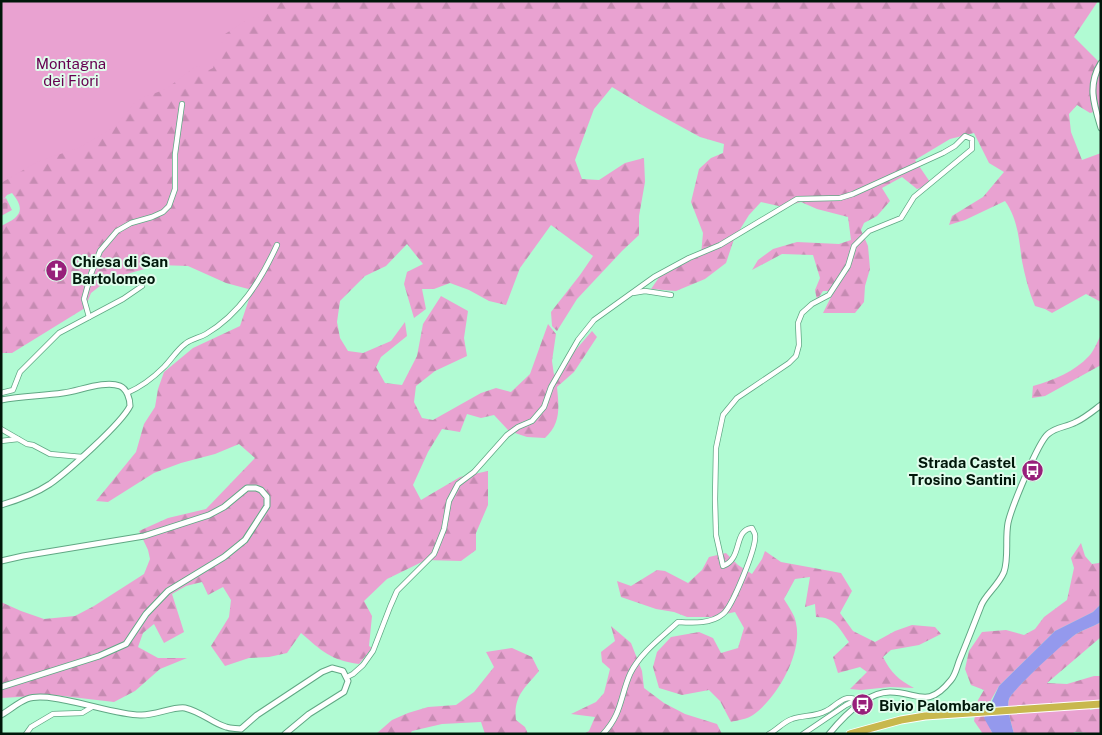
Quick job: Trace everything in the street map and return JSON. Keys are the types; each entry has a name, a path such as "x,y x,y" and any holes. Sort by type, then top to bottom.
{"highway":[{"path":"850,734 901,720 925,716 1101,704"}],"street":[{"path":"1101,63 1096,70 1092,93 1101,128"},
{"path":"89,317 84,299 100,251 117,231 131,223 163,212 169,206 175,189 175,154 182,104"},
{"path":"347,677 363,665 373,651 398,591 434,554 444,529 449,501 458,484 474,472 507,435 532,420 544,407 551,388 578,340 594,320 654,277 689,258 720,245 797,199 840,198 853,194 943,153 955,146 965,136 972,139 972,149 914,197 901,218 869,231 854,246 848,266 829,295 812,304 802,313 798,323 799,345 796,356 789,363 738,398 723,415 716,448 716,535 723,566 728,564 736,553 741,534 746,529 752,528 755,536 753,552 736,592 724,614 699,623 678,622 641,657 631,673 621,707 603,734"},
{"path":"127,393 147,382 185,344 205,335 238,310 258,281 277,245"},
{"path":"1,393 14,388 20,372 59,333 123,299 142,286"},
{"path":"630,294 645,291 671,295"},
{"path":"1,400 64,393 107,385 119,386 127,393 130,402 127,411 82,457 50,484 24,498 1,505"},
{"path":"803,734 846,705 877,694 889,692 921,698 932,696 943,690 953,678 981,604 996,587 1004,571 1010,516 1037,450 1048,434 1058,428 1076,423 1101,405"},
{"path":"1,429 50,454 82,457"},
{"path":"1,441 18,439"},
{"path":"1,561 144,536 209,514 224,507 250,487 262,490 268,500 266,509 241,544 224,558 168,591 146,614 126,644 99,656 1,687"},
{"path":"1,716 12,707 29,698 56,698 141,716 182,707 198,711 226,727 241,729 257,715 322,672 338,668 345,673 348,684 344,692 308,714 285,734"},
{"path":"769,734 792,719 820,714 847,697 851,697 858,702"},
{"path":"829,734 858,702"},
{"path":"26,734 31,727 54,714 82,713 92,707"}],"green space":[{"path":"1,1 1098,1 1074,37 1101,64 1101,110 1090,113 1077,105 1069,114 1071,132 1082,160 1101,153 1101,302 1086,294 1052,313 1035,306 1024,272 1019,238 1013,215 1005,201 965,220 949,225 952,216 983,197 1004,172 989,163 974,133 950,139 915,160 932,185 917,189 902,177 882,188 890,201 877,216 864,223 861,230 868,246 870,269 865,286 864,302 855,313 823,313 834,291 823,291 817,300 815,290 820,278 813,255 782,254 752,270 758,260 773,249 797,242 839,244 851,240 848,217 817,209 801,202 783,207 761,202 749,215 734,239 726,263 705,279 676,291 651,289 660,276 701,255 703,233 691,202 699,169 711,158 723,153 724,144 700,137 612,87 594,109 575,160 582,179 599,180 625,163 644,158 645,182 639,216 639,235 577,299 557,331 552,326 551,312 593,256 551,225 520,268 506,305 489,301 469,290 450,283 434,289 422,289 426,309 414,318 404,284 407,272 423,264 407,244 386,266 365,276 340,301 337,322 340,338 348,351 363,353 391,341 405,322 407,336 381,357 376,367 385,383 402,385 417,356 423,324 441,296 468,311 464,338 467,356 435,371 416,386 414,402 422,418 433,420 481,393 496,388 511,392 530,374 548,324 556,334 552,361 554,375 592,331 597,337 574,372 557,387 558,415 554,427 545,438 527,437 509,431 494,415 481,418 467,414 460,432 442,429 428,452 413,485 421,500 460,477 488,471 488,505 476,533 476,550 461,561 426,560 387,579 364,601 372,616 369,646 372,648 359,664 341,660 327,654 301,633 287,653 269,657 249,658 225,666 211,646 229,617 231,600 223,587 208,595 202,582 186,586 172,594 184,632 164,643 154,624 143,633 138,647 158,658 187,658 160,669 135,691 114,702 54,695 1,698 1,602 44,619 75,616 94,606 144,574 150,559 139,531 168,518 206,509 255,458 239,444 215,454 181,463 154,473 108,502 96,501 136,452 144,424 155,407 158,389 164,372 193,348 240,326 252,290 226,283 188,266 159,265 109,279 91,293 85,308 12,353 1,353 1,226 16,217 20,209 17,199 12,193 4,199 1,194"},
{"name":"Montagna dei Fiori","path":"1,1 283,1 274,5 268,13 261,17 250,18 225,34 213,68 205,72 196,66 166,89 142,98 132,105 118,124 108,131 78,148 37,162 1,183"},
{"path":"1,194 4,199 6,198 12,210 1,216"},
{"path":"1101,335 1101,365 1045,396 1032,398 1033,386 1056,378 1077,367 1091,354"},
{"path":"1081,543 1085,556 1092,564 1101,561 1101,604 1093,612 1055,631 999,686 991,700 990,729 993,734 983,734 974,721 978,700 984,690 971,685 965,669 969,651 982,632 1006,630 1024,635 1035,629 1044,617 1067,600 1074,568 1071,558"},
{"path":"765,551 781,562 841,573 852,591 840,613 853,631 875,642 895,631 912,625 935,627 941,634 919,645 891,650 883,657 896,676 914,688 850,689 867,672 860,667 838,673 833,657 849,642 836,624 828,619 816,617 815,604 805,607 810,577 795,579 784,599 795,620 796,648 792,661 779,686 771,698 753,715 731,722 720,701 709,690 682,695 659,688 653,667 657,652 671,637 699,632 713,638 721,653 738,648 744,628 735,612 711,617 687,617 621,597 617,581 631,586 657,570 665,571 688,583 702,570 709,557 726,553 738,565 752,574"},
{"path":"1101,622 1101,637 1047,683 1067,684 1094,676 1101,676 1101,701 1089,702 1090,710 1101,708 1101,734 1075,732 1071,734 1014,734 1008,707 1012,694 1070,638"},
{"path":"611,626 631,643 642,671 644,688 664,703 685,714 717,724 722,734 584,734 589,731 595,717 571,714 596,702 604,693 610,669 602,662 601,652 615,641"},
{"path":"512,648 532,657 539,671 521,693 516,705 516,720 525,727 528,734 485,734 481,722 442,724 412,731 410,734 376,734 392,720 408,713 428,707 456,705 474,692 494,667 486,652"}],"water":[{"path":"1101,604 1101,622 1079,632 1071,638 1040,665 1012,694 1008,707 1014,734 993,734 984,718 999,686 1055,631 1093,612"}],"place":[{"name":"Chiesa di San Bartolomeo","path":"56,270"},
{"name":"Strada Castel Trosino Santini","path":"1032,471"},
{"name":"Bivio Palombare","path":"863,705"}]}
